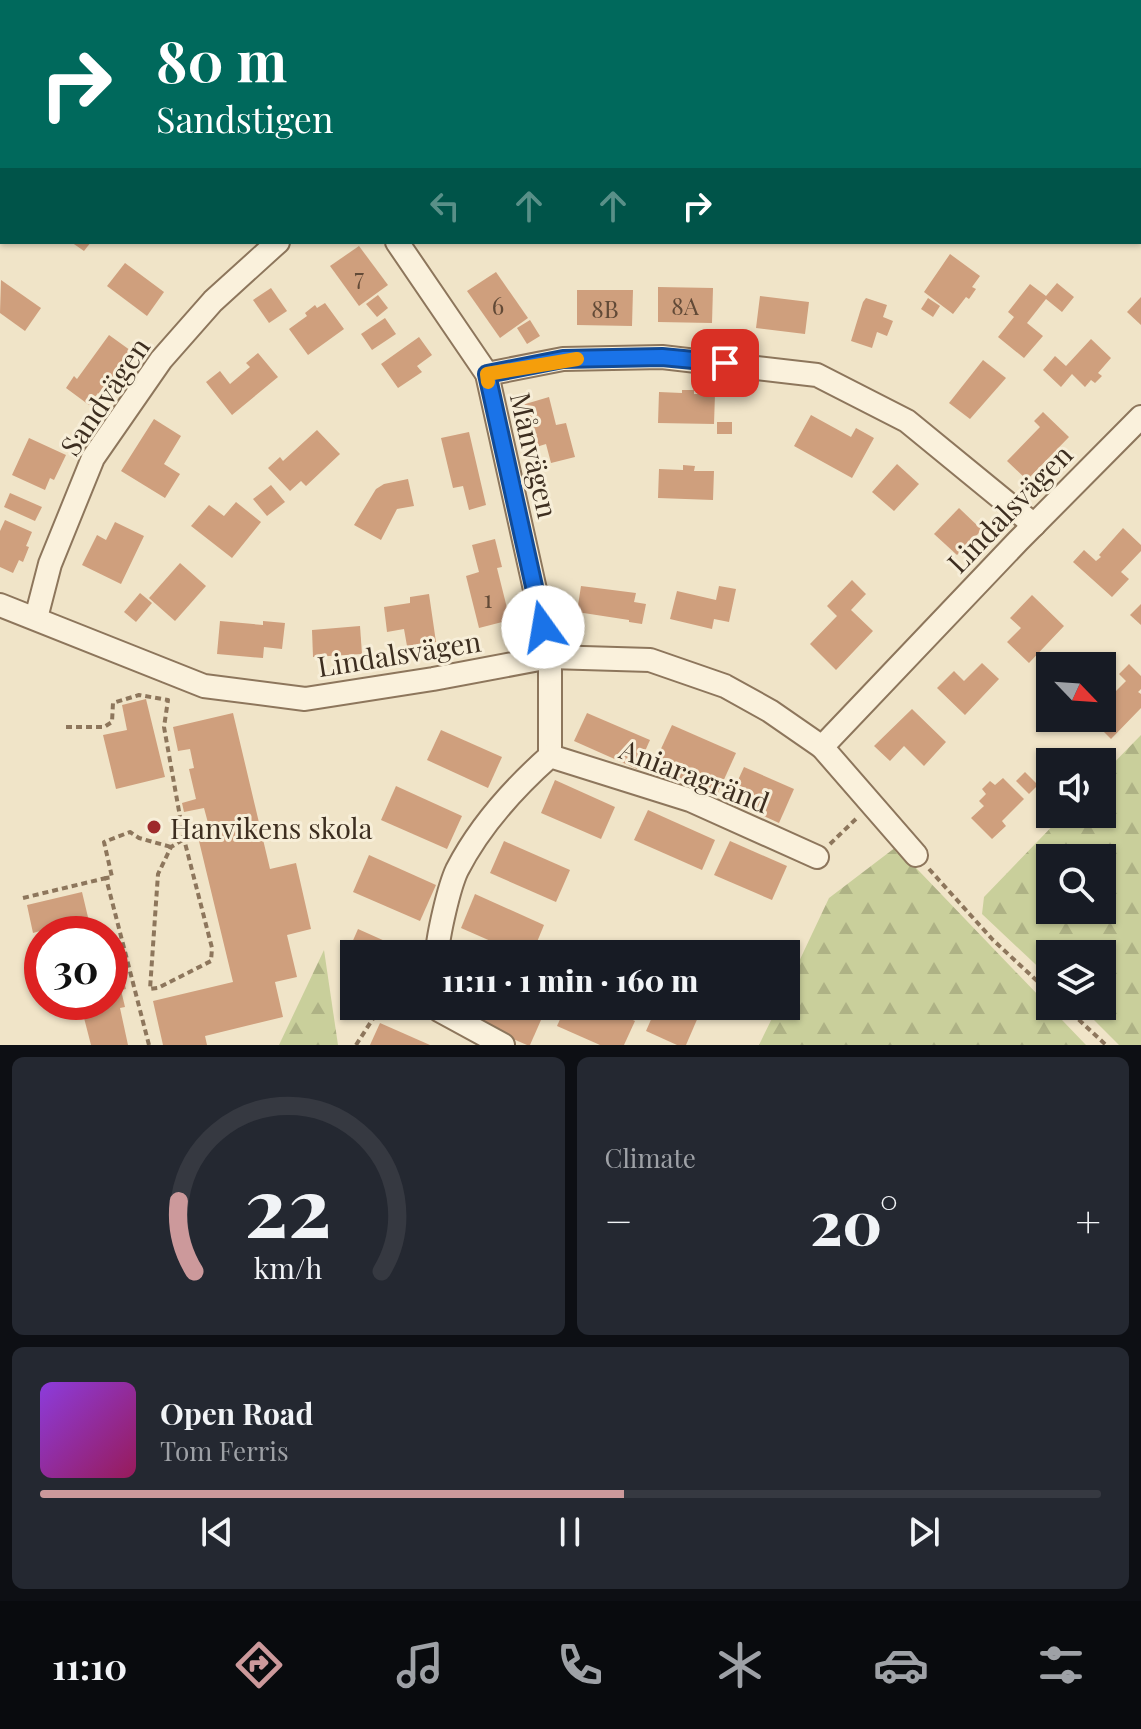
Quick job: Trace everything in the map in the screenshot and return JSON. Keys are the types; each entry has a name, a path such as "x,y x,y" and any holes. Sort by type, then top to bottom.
{"street":[{"name":"Sandvägen","path":"36,618 50,564 93,458 161,360 213,301 276,244"},
{"name":"Månvägen","path":"398,244 487,374 550,657"},
{"path":"487,374 563,359 662,357 817,375 907,421 1034,525"},
{"name":"Lindalsvägen","path":"0,605 204,686 305,699 550,657 650,660 725,686 770,711 822,747 1141,417"},
{"path":"440,940 456,872 493,815 529,774 550,756 550,657"},
{"path":"822,747 916,855"},
{"name":"Aniaragränd","path":"550,756 690,800 817,857"},
{"path":"460,1020 503,1045"}],"path":[{"path":"66,727 104,727 112,722 113,703 139,695 168,700 164,727 184,839 212,948 211,961 158,988 150,989 158,874 171,847 184,839"},
{"path":"817,857 871,804"},
{"path":"23,898 112,877 104,842 130,832 139,838 171,847"},
{"path":"916,855 993,940 1036,980"},
{"path":"106,878 149,1045"},
{"path":"356,1045 372,1020"},
{"path":"1079,1020 1106,1045"}],"green space":[{"path":"1141,735 1141,1045 1119,1045 1094,1020 1116,1020 1116,940 1036,940 1036,965 982,914 984,897 1051,828 1116,828 1116,761"},
{"path":"896,847 1036,993 1036,1020 1062,1020 1086,1045 759,1045 771,1020 800,1020 800,959 829,898"},
{"path":"324,950 338,1045 279,1045"}],"building":[{"path":"74,244 89,244 84,251"},
{"path":"359,246 388,285 359,306 330,266"},
{"path":"950,254 980,276 972,287 976,289 969,299 966,297 953,314 924,292"},
{"path":"125,263 164,292 147,316 107,286"},
{"path":"496,272 528,318 500,338 467,291"},
{"path":"1,280 41,308 25,331 0,313"},
{"path":"1057,283 1074,297 1062,312 1046,299 1027,323 1043,336 1024,358 998,337 1014,317 1008,312 1030,284 1046,296"},
{"path":"658,287 713,288 712,323 658,322"},
{"path":"271,288 287,311 269,323 253,300"},
{"path":"577,290 633,290 632,326 577,325"},
{"path":"378,295 388,308 377,317 366,304"},
{"path":"760,296 809,302 805,334 756,328"},
{"path":"1141,297 1141,325 1127,312"},
{"path":"866,298 887,305 883,317 893,321 887,336 877,332 872,348 851,341"},
{"path":"928,298 940,306 933,317 921,309"},
{"path":"325,303 344,329 308,355 289,329 307,316 305,313 315,305 317,308"},
{"path":"385,318 396,334 372,350 361,334"},
{"path":"530,320 540,336 527,344 517,328"},
{"path":"109,335 134,353 102,397 98,393 89,405 66,388 74,376 77,379"},
{"path":"419,337 432,355 417,366 422,372 398,388 381,364"},
{"path":"1091,339 1111,358 1098,373 1102,376 1095,383 1091,380 1085,387 1072,374 1061,387 1043,370 1055,356 1066,366"},
{"path":"258,353 278,377 232,415 206,382 220,371 230,384 250,367 246,363"},
{"path":"983,360 1006,378 970,419 949,403"},
{"path":"682,390 694,390 694,394 715,394 714,424 658,423 659,392 682,393"},
{"path":"549,397 556,425 566,423 575,457 551,463 546,444 533,448 522,405"},
{"path":"1043,412 1069,437 1027,480 1007,461 1040,427 1034,421"},
{"path":"811,415 851,437 856,428 874,438 852,478 794,446"},
{"path":"154,419 181,436 164,464 180,474 165,498 121,471"},
{"path":"717,422 732,422 732,434 717,434"},
{"path":"317,430 340,454 306,486 301,481 290,491 268,468 280,457 283,461"},
{"path":"469,432 486,505 469,510 463,486 453,488 441,438"},
{"path":"29,438 66,455 54,480 50,478 45,490 12,475"},
{"path":"897,464 919,484 894,511 872,492"},
{"path":"683,465 695,466 694,471 714,471 713,500 658,498 659,469 683,470"},
{"path":"408,479 414,506 397,509 381,540 354,525 376,489"},
{"path":"271,485 285,502 267,516 253,499"},
{"path":"10,493 42,507 35,521 4,507"},
{"path":"236,502 261,522 232,558 191,526 209,505 224,516"},
{"path":"959,508 982,530 957,555 934,534"},
{"path":"5,520 32,532 23,562 19,560 13,573 0,567 0,531"},
{"path":"115,522 144,536 121,584 82,565 97,535 106,540"},
{"path":"1123,528 1141,545 1141,551 1121,572 1129,579 1112,597 1073,562 1084,550 1096,561"},
{"path":"495,539 502,567 497,568 510,620 479,628 466,576 479,572 472,545"},
{"path":"180,563 206,586 175,621 149,598"},
{"path":"852,580 866,594 851,610 873,631 836,670 810,644 837,616 827,606"},
{"path":"581,586 636,593 634,602 646,604 642,624 577,612"},
{"path":"719,586 736,589 729,622 714,619 712,629 670,619 677,591 716,600"},
{"path":"140,593 152,603 136,622 124,612"},
{"path":"429,594 436,642 407,646 404,629 387,632 384,607 410,603 410,597"},
{"path":"1032,595 1064,626 1036,652 1029,663 1007,642 1021,628 1010,618"},
{"path":"1141,604 1141,625 1130,615"},
{"path":"220,621 263,625 263,621 285,623 282,649 264,647 263,658 217,654"},
{"path":"360,626 362,654 313,657 312,630"},
{"path":"982,663 999,679 965,715 937,688 954,671 964,681"},
{"path":"1129,664 1141,676 1138,692 1141,694 1141,708 1111,739 1104,732 1116,732 1116,691 1126,681 1119,674"},
{"path":"146,699 165,777 116,789 103,735 127,730 122,705"},
{"path":"912,709 946,742 924,766 904,746 890,761 874,746"},
{"path":"233,713 270,869 296,863 311,929 287,935 297,977 275,982 283,1017 205,1036 207,1045 163,1045 153,1001 233,982 198,837 211,834 204,808 184,812 182,803 196,799 189,769 194,768 190,749 178,751 173,727"},
{"path":"587,713 650,740 637,769 574,741"},
{"path":"672,725 736,753 717,795 653,766"},
{"path":"441,730 502,757 488,788 427,760"},
{"path":"744,767 794,789 779,823 729,800"},
{"path":"1025,772 1036,787 1029,794 1016,781"},
{"path":"1003,778 1024,799 1002,821 1006,826 992,839 971,818 984,806 979,801 986,794 982,789 990,781 995,785"},
{"path":"555,780 615,807 601,839 541,813"},
{"path":"396,786 462,816 447,849 381,820"},
{"path":"648,810 715,840 702,870 634,840"},
{"path":"504,841 570,870 556,902 490,873"},
{"path":"730,841 787,866 772,900 714,875"},
{"path":"369,855 436,885 420,921 353,892"},
{"path":"82,892 88,916 29,916 27,905"},
{"path":"475,894 544,925 538,940 488,940 461,928"},
{"path":"358,929 383,940 353,940"},
{"path":"85,1020 123,1020 128,1045 91,1045"},
{"path":"470,1020 541,1020 530,1045"},
{"path":"560,1020 635,1021 624,1045 600,1045 557,1026"},
{"path":"651,1020 697,1020 686,1045 677,1045 646,1031"},
{"path":"380,1023 430,1045 370,1045"}],"slow traffic":[{"path":"488,382 487,374 577,359"}],"place":[{"name":"Hanvikens skola","path":"154,827"}],"route":[{"path":"543,627 487,374 563,359 662,357 725,363"}]}
